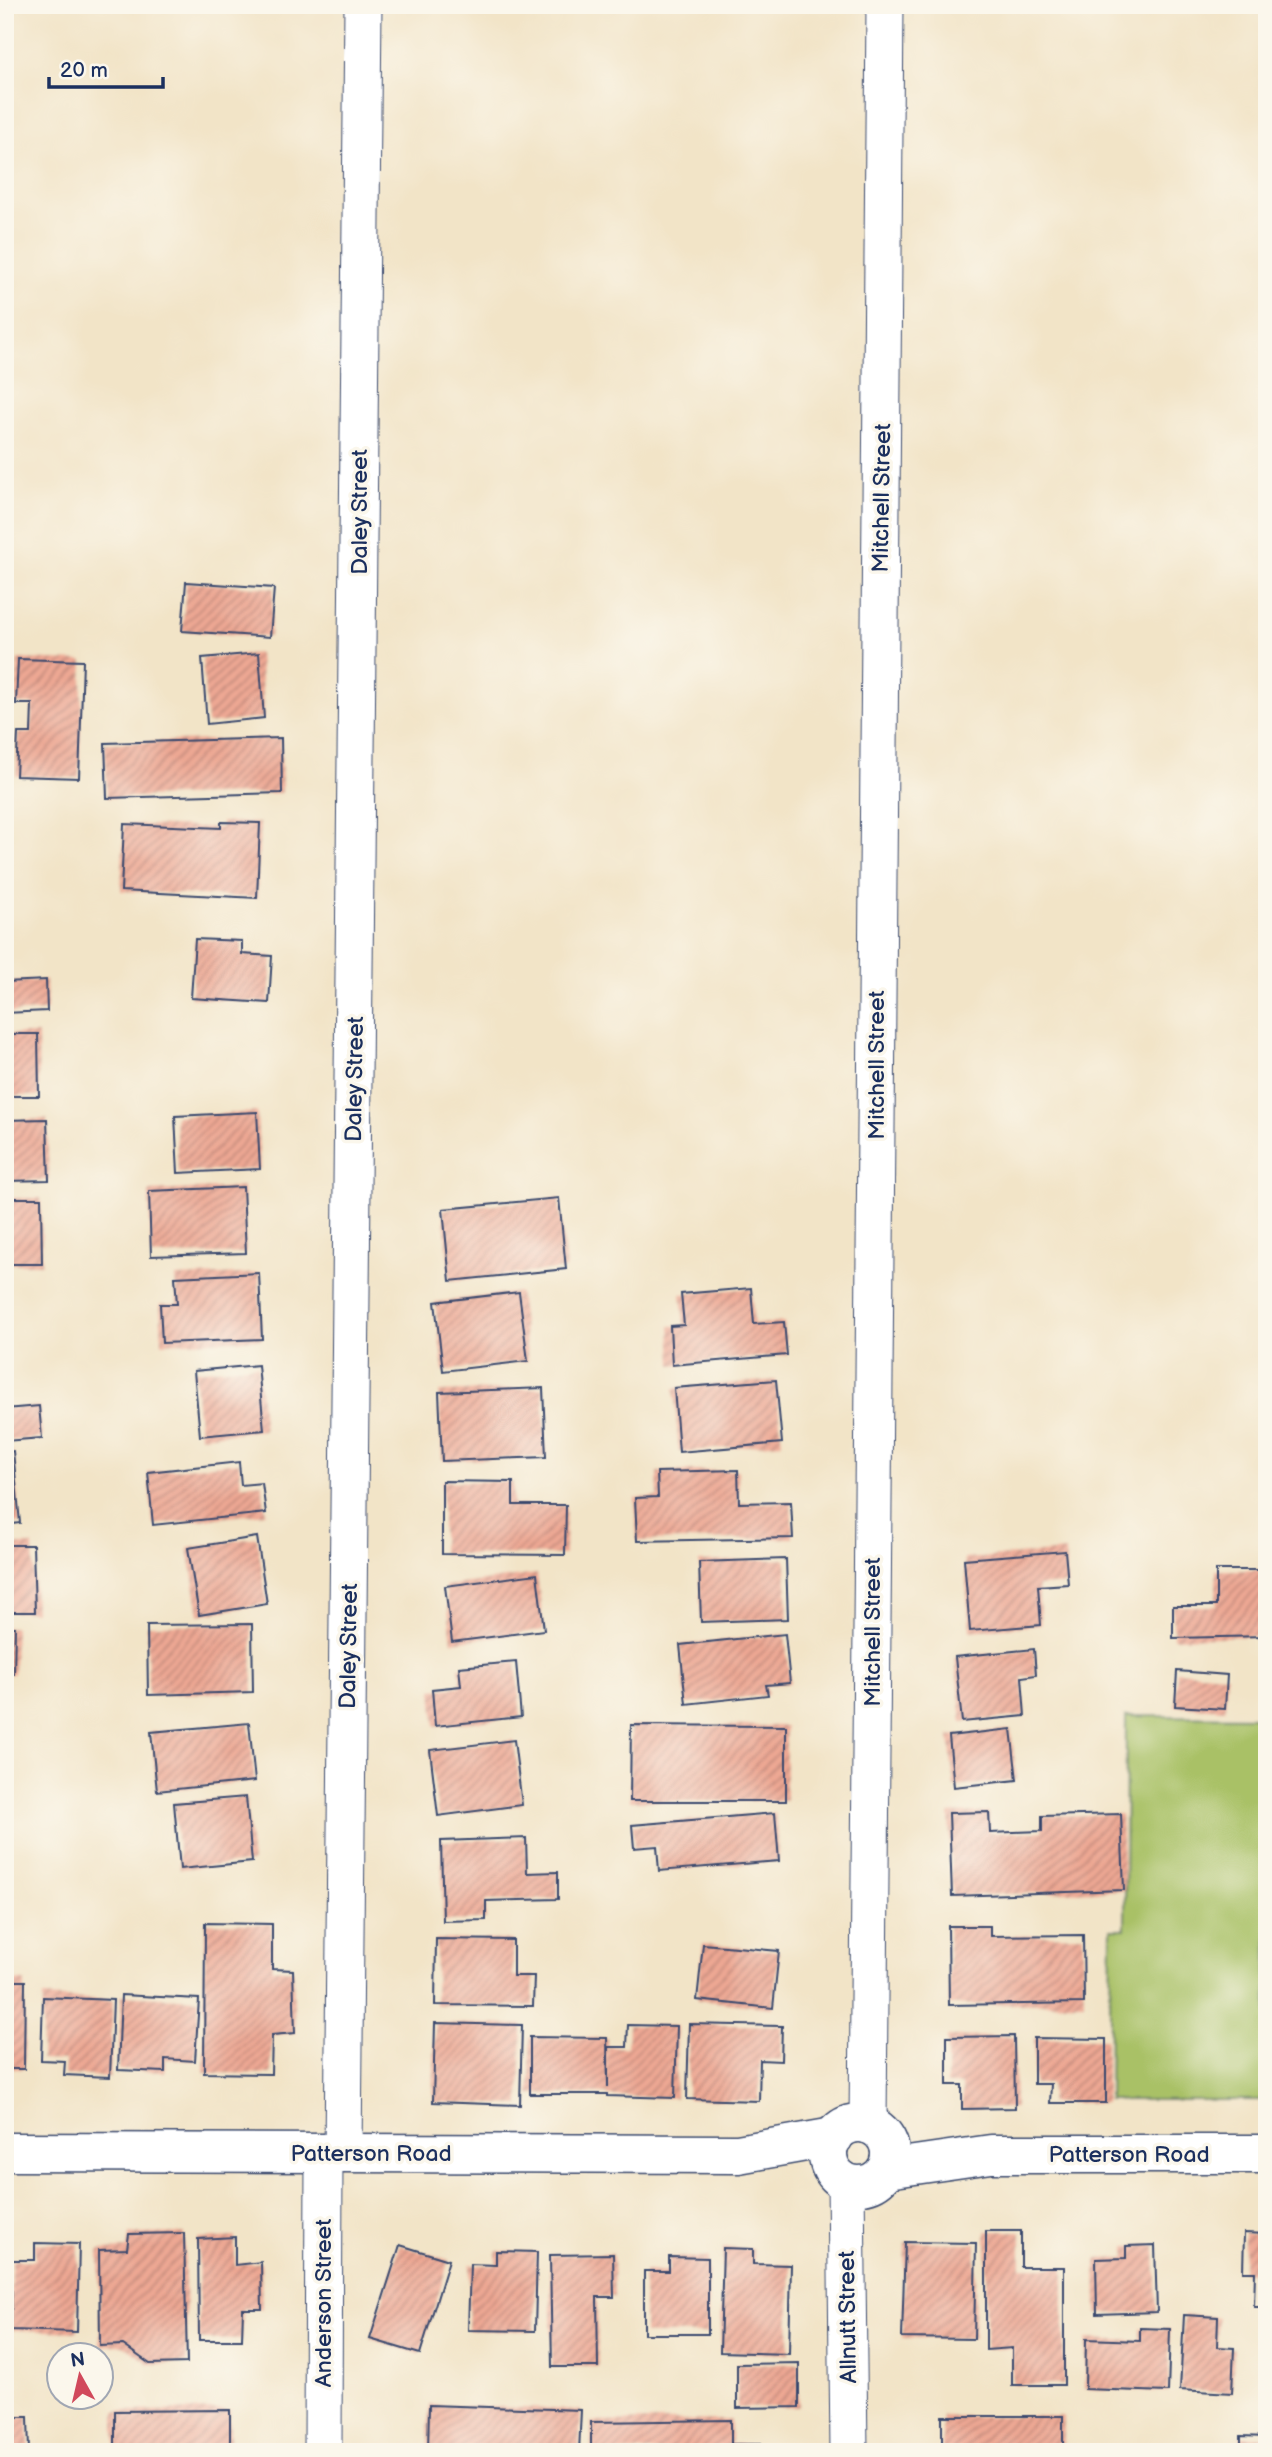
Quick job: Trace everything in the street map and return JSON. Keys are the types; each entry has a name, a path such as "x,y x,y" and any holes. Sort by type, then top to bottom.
{"street":[{"name":"Daley Street","path":"333,2153 363,5"},
{"name":"Mitchell Street","path":"859,2153 886,5"},
{"name":"Patterson Road","path":"5,2152 1267,2154"},
{"name":"Anderson Street","path":"323,2452 333,2153"},
{"name":"Allnutt Street","path":"849,2452 859,2153"}],"green space":[{"path":"1126,1716 1267,1717 1267,2100 1109,2100 1111,1929 1125,1929"}],"building":[{"path":"186,582 274,588 270,637 182,631"},
{"path":"259,653 264,718 207,724 202,658"},
{"path":"18,659 83,661 79,778 16,776 18,733 31,733 32,704 16,704"},
{"path":"281,738 282,793 107,798 105,743"},
{"path":"221,822 260,823 257,898 121,891 124,824 221,828"},
{"path":"195,939 242,941 242,954 272,956 269,1003 191,998"},
{"path":"46,980 47,1011 5,1013 5,982"},
{"path":"5,1034 38,1034 39,1096 5,1096"},
{"path":"257,1112 260,1169 178,1173 175,1116"},
{"path":"47,1119 49,1180 5,1181 5,1120"},
{"path":"243,1187 246,1253 151,1256 149,1191"},
{"path":"5,1198 41,1198 42,1264 5,1264"},
{"path":"559,1198 566,1269 450,1281 443,1209"},
{"path":"259,1273 262,1339 162,1343 160,1304 177,1304 175,1277"},
{"path":"751,1288 754,1324 784,1322 787,1355 672,1365 670,1326 684,1325 681,1294"},
{"path":"519,1292 528,1361 443,1371 435,1302"},
{"path":"258,1365 264,1430 200,1436 194,1371"},
{"path":"776,1380 782,1443 679,1452 674,1388"},
{"path":"543,1388 546,1457 442,1461 439,1392"},
{"path":"39,1406 42,1438 5,1441 5,1409"},
{"path":"13,1451 20,1523 5,1525 5,1452"},
{"path":"239,1462 241,1485 262,1483 266,1513 153,1525 148,1472"},
{"path":"738,1470 739,1503 791,1502 793,1538 637,1541 635,1498 658,1497 657,1472"},
{"path":"442,1481 513,1482 513,1505 566,1505 565,1555 442,1554"},
{"path":"257,1537 267,1604 199,1615 188,1548"},
{"path":"5,1545 33,1545 35,1612 5,1612"},
{"path":"1065,1551 1068,1584 1038,1586 1041,1625 970,1631 964,1559"},
{"path":"786,1559 788,1619 701,1622 699,1562"},
{"path":"1216,1570 1267,1570 1267,1636 1173,1638 1173,1606 1216,1606"},
{"path":"537,1574 544,1630 452,1642 445,1586"},
{"path":"252,1624 253,1692 148,1695 147,1625"},
{"path":"5,1627 15,1627 14,1674 5,1674"},
{"path":"785,1634 790,1683 766,1685 768,1695 686,1704 680,1645"},
{"path":"1034,1649 1036,1675 1022,1677 1025,1716 962,1722 955,1657"},
{"path":"516,1662 521,1717 435,1726 432,1689 461,1686 459,1667"},
{"path":"1177,1671 1227,1675 1225,1709 1175,1706"},
{"path":"249,1723 255,1781 157,1791 151,1732"},
{"path":"631,1725 786,1726 786,1801 630,1801"},
{"path":"1011,1729 1017,1780 954,1787 949,1736"},
{"path":"514,1740 522,1805 438,1816 430,1750"},
{"path":"246,1797 252,1862 180,1869 174,1803"},
{"path":"989,1812 990,1833 1042,1831 1042,1816 1121,1814 1124,1890 952,1896 949,1813"},
{"path":"775,1813 779,1861 659,1871 657,1846 634,1848 632,1825"},
{"path":"526,1838 527,1873 558,1872 558,1899 486,1901 486,1920 443,1921 441,1841"},
{"path":"205,1923 272,1924 272,1969 293,1970 295,2033 272,2035 271,2074 204,2073"},
{"path":"948,1926 990,1926 990,1936 1083,1935 1084,2003 949,2005"},
{"path":"436,1939 513,1940 513,1976 534,1976 533,2006 435,2005"},
{"path":"703,1944 779,1951 773,2008 697,2000"},
{"path":"5,1981 25,1981 24,2069 5,2069"},
{"path":"121,1995 199,1999 195,2061 165,2059 165,2072 118,2070"},
{"path":"43,1997 113,2000 110,2077 64,2075 65,2061 41,2060"},
{"path":"435,2023 522,2025 520,2105 433,2102"},
{"path":"689,2024 782,2026 781,2061 760,2060 759,2101 687,2099"},
{"path":"628,2025 677,2026 675,2098 607,2094 530,2094 530,2037 607,2038 608,2087 608,2047 627,2047"},
{"path":"1014,2036 1015,2108 962,2109 962,2085 947,2085 947,2037"},
{"path":"1034,2038 1106,2039 1106,2103 1050,2103 1051,2084 1034,2084"},
{"path":"986,2231 1021,2231 1021,2267 1064,2267 1064,2385 1012,2385 1012,2348 986,2350"},
{"path":"184,2233 187,2363 150,2364 123,2345 100,2342 99,2250 127,2249 129,2234"},
{"path":"1244,2233 1267,2234 1267,2307 1254,2307 1255,2272 1243,2272"},
{"path":"235,2237 235,2265 261,2262 262,2309 243,2309 242,2340 199,2340 198,2239"},
{"path":"905,2242 976,2243 974,2339 902,2338"},
{"path":"35,2243 79,2244 77,2332 11,2330 12,2260 35,2260"},
{"path":"400,2245 449,2260 420,2354 370,2339"},
{"path":"1155,2245 1157,2312 1097,2314 1096,2259 1126,2258 1126,2246"},
{"path":"723,2248 753,2249 753,2264 791,2265 789,2354 720,2352"},
{"path":"496,2251 537,2252 535,2331 468,2330 470,2264 496,2265"},
{"path":"613,2254 614,2297 597,2297 598,2367 552,2367 550,2255"},
{"path":"669,2257 708,2258 708,2334 644,2334 644,2271 669,2271"},
{"path":"1184,2315 1218,2317 1217,2347 1234,2348 1232,2393 1180,2390"},
{"path":"1140,2328 1170,2329 1168,2392 1085,2389 1086,2339 1140,2341"},
{"path":"799,2363 799,2407 737,2408 737,2364"},
{"path":"429,2405 581,2410 579,2452 428,2452"},
{"path":"230,2410 230,2452 115,2452 116,2411"},
{"path":"942,2416 1063,2416 1063,2452 942,2452"},
{"path":"5,2417 28,2417 29,2452 5,2452"},
{"path":"731,2420 731,2444 766,2444 766,2452 591,2452 591,2422"},
{"path":"1241,2436 1267,2437 1267,2452 1241,2452"}]}
